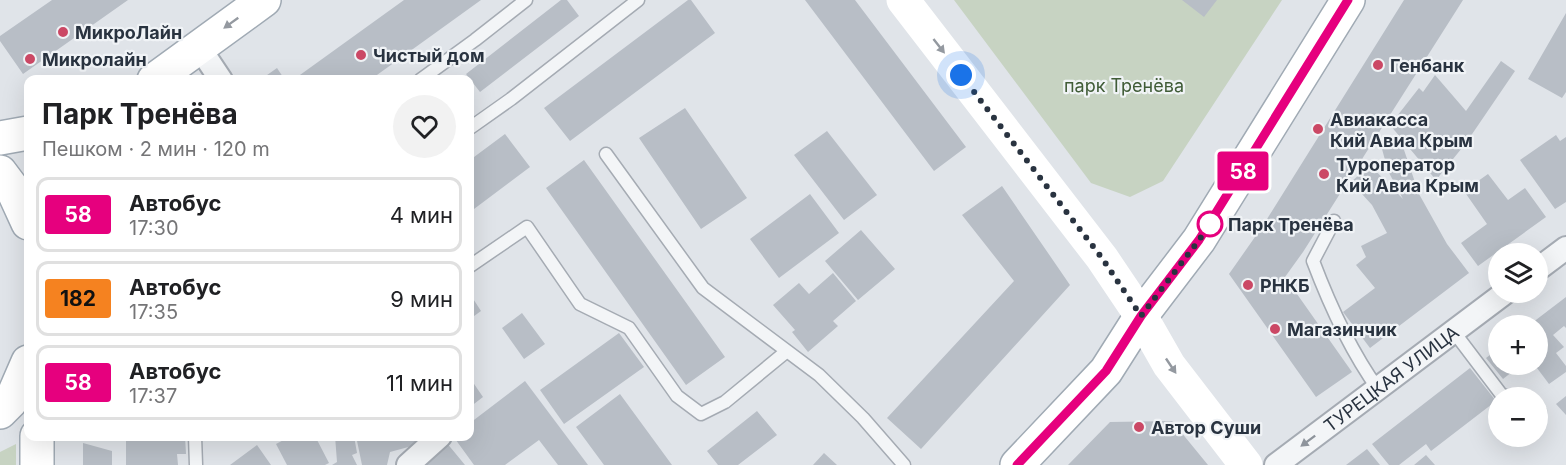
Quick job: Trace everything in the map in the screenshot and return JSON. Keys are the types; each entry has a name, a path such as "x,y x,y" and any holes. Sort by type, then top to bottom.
{"main road":[{"path":"161,75 264,0"},
{"path":"903,0 1102,258 1141,316 1169,365 1246,465"},
{"path":"1017,465 1106,371 1141,316 1199,240 1348,0"},
{"path":"0,138 24,134"},
{"path":"0,172 12,188 24,214"},
{"path":"0,412 11,401 24,371"}],"street":[{"path":"199,47 218,75"},
{"path":"1548,263 1563,255"},
{"name":"ТУРЕЦКАЯ УЛИЦА","path":"1276,465 1492,303"},
{"path":"408,465 434,441"}],"lane":[{"path":"427,75 526,0"},
{"path":"474,125 512,99 638,0"},
{"path":"606,154 703,288 819,375 863,418 904,465"},
{"path":"1334,221 1313,261 1331,308 1368,376 1378,389"},
{"path":"474,263 527,227 580,304 629,328 677,396 700,414 725,402 788,351"},
{"path":"1454,332 1496,387"},
{"path":"195,441 196,465"}],"green space":[{"name":"парк Тренёва","path":"954,0 1282,0 1163,181 1130,197 1091,183"},
{"path":"16,444 16,465 0,465 0,452"}],"building":[{"path":"52,0 128,0 23,74 0,41 0,36"},
{"path":"404,0 481,0 377,75 300,75"},
{"path":"561,0 567,0 579,16 480,92 474,84 474,75 466,74"},
{"path":"691,0 715,33 570,141 544,108"},
{"path":"805,0 855,0 966,147 934,171"},
{"path":"1182,0 1217,0 1204,17"},
{"path":"1404,0 1463,0 1285,277 1352,372 1316,397 1229,274 1262,227"},
{"path":"1566,13 1566,92 1562,98 1528,79"},
{"path":"1501,61 1515,71 1466,143 1436,180 1390,125 1419,88 1423,92 1435,75 1466,111"},
{"path":"277,68 282,75 267,75"},
{"path":"685,108 747,198 701,229 639,138"},
{"path":"827,131 877,195 844,220 794,155"},
{"path":"505,134 530,167 474,209 474,157"},
{"path":"1556,135 1560,141 1566,137 1566,202 1555,209 1520,160"},
{"path":"1402,144 1419,194 1447,244 1469,273 1370,348 1343,312 1375,288 1356,265 1366,257 1361,246 1387,233 1372,205 1351,182 1370,165 1403,199 1388,171 1382,149"},
{"path":"584,160 725,357 686,385 546,188"},
{"path":"1488,174 1508,200 1525,188 1546,217 1510,243 1488,243 1488,259 1478,266 1461,243 1487,224 1464,191"},
{"path":"1002,186 1070,285 921,449 887,418 1014,281 962,215"},
{"path":"810,194 839,233 779,278 750,239"},
{"path":"861,230 895,269 858,300 825,261"},
{"path":"833,273 856,301 833,321 838,326 808,352 792,332 795,330 773,305 799,283 809,294"},
{"path":"1566,297 1566,328 1564,326 1553,335 1564,347 1556,353 1566,366 1566,372 1549,384 1542,375 1548,375 1548,315 1542,315"},
{"path":"474,300 481,311 474,316"},
{"path":"522,313 545,344 524,359 502,328"},
{"path":"619,333 644,367 564,424 540,390"},
{"path":"1470,368 1488,391 1488,407 1431,451 1426,444 1399,465 1389,465 1372,444"},
{"path":"525,381 588,465 558,465 539,440 505,465 474,465 457,441 474,441 474,420"},
{"path":"474,384 483,397 474,404"},
{"path":"620,394 672,465 604,465 576,427"},
{"path":"1566,396 1566,415 1556,404"},
{"path":"757,411 777,435 738,465 718,465 707,451"},
{"path":"1172,421 1208,465 1068,465 1110,422"},
{"path":"126,441 185,441 186,454 177,454 178,465 126,465"},
{"path":"282,441 318,441 329,463 325,465 287,465 276,444"},
{"path":"335,441 355,441 357,453 352,455 357,465 332,465 337,462"},
{"path":"357,441 430,441 390,452 387,465 362,465"},
{"path":"446,442 465,465 419,465"},
{"path":"83,443 112,451 112,465 83,465"},
{"path":"257,445 271,465 230,465"},
{"path":"1367,449 1380,465 1346,465"},
{"path":"824,453 837,465 813,465"},
{"path":"1426,455 1435,465 1414,465"}],"bus line":[{"name":"58","path":"1017,465 1106,371 1141,316 1199,240 1348,0"}],"place":[{"name":"МикроЛайн","path":"63,32"},
{"name":"Чистый дом","path":"361,55"},
{"name":"Микролайн","path":"30,59"},
{"name":"Генбанк","path":"1378,65"},
{"name":"Авиакасса Кий Авиа Крым","path":"1318,129"},
{"name":"Туроператор Кий Авиа Крым","path":"1324,174"},
{"name":"Парк Тренёва","path":"1210,224"},
{"name":"РНКБ","path":"1248,285"},
{"name":"Магазинчик","path":"1275,329"},
{"name":"Автор Суши","path":"1139,427"}],"route":[{"path":"961,75 1102,258 1141,316 1212,221 1210,224"}]}
